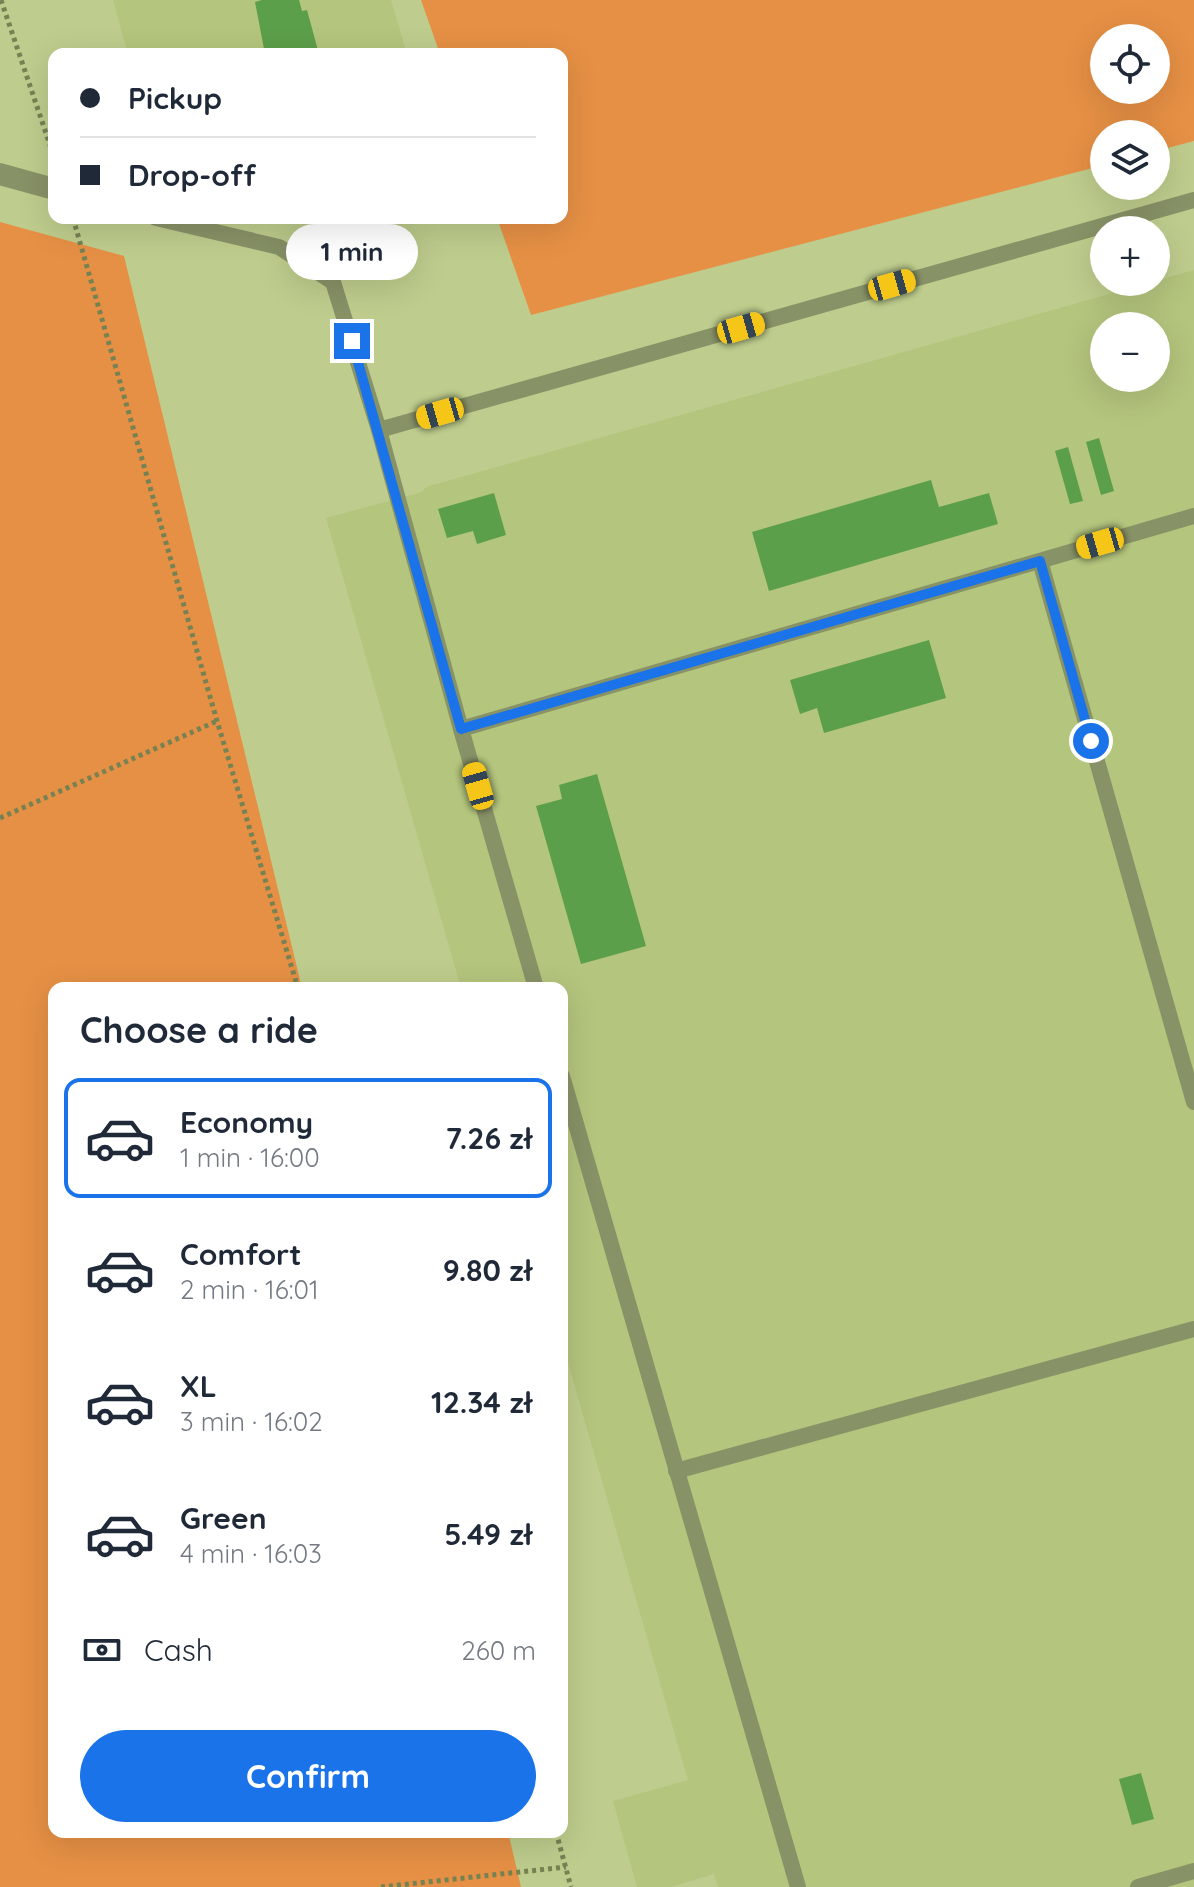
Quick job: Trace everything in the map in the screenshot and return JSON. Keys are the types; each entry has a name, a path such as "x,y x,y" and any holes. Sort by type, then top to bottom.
{"street":[{"path":"0,174 48,187"}],"lane":[{"path":"379,430 1194,200"},
{"path":"181,224 279,247 333,282 379,430 534,982"},
{"path":"461,729 1194,516"},
{"path":"1040,561 1194,1102"},
{"path":"568,1097 798,1887"},
{"path":"676,1471 1194,1329"},
{"path":"1138,1887 1194,1871"}],"path":[{"path":"1,0 48,139"},
{"path":"75,224 217,721 296,982"},
{"path":"0,818 217,721"},
{"path":"558,1838 571,1887"},
{"path":"381,1887 566,1867"}],"shaded area":[{"path":"113,0 391,0 405,48 126,48"},
{"path":"421,0 1194,0 1194,141 1170,147 1170,120 1090,120 1090,169 531,315 499,224 568,224 568,48 438,48"},
{"path":"0,222 124,256 301,982 48,982 48,1838 509,1838 521,1887 0,1887"},
{"path":"1194,270 1194,1887 718,1887 714,1874 671,1887 637,1887 613,1801 688,1780 568,1363 568,982 459,982 326,518 1102,296 1170,296 1170,277"}],"building":[{"path":"299,0 302,11 307,10 317,48 264,48 255,2"},
{"path":"1099,438 1114,491 1101,495 1086,442"},
{"path":"1068,447 1083,501 1070,504 1055,451"},
{"path":"931,480 939,507 989,493 998,524 769,591 752,532"},
{"path":"494,493 506,535 477,544 473,531 447,538 438,509"},
{"path":"929,640 946,698 824,733 817,708 800,714 790,680"},
{"path":"597,774 646,946 581,964 536,806 562,799 559,785"},
{"path":"1141,1773 1154,1819 1132,1825 1119,1779"}],"route":[{"path":"352,341 461,729 1040,561 1091,741"}]}
